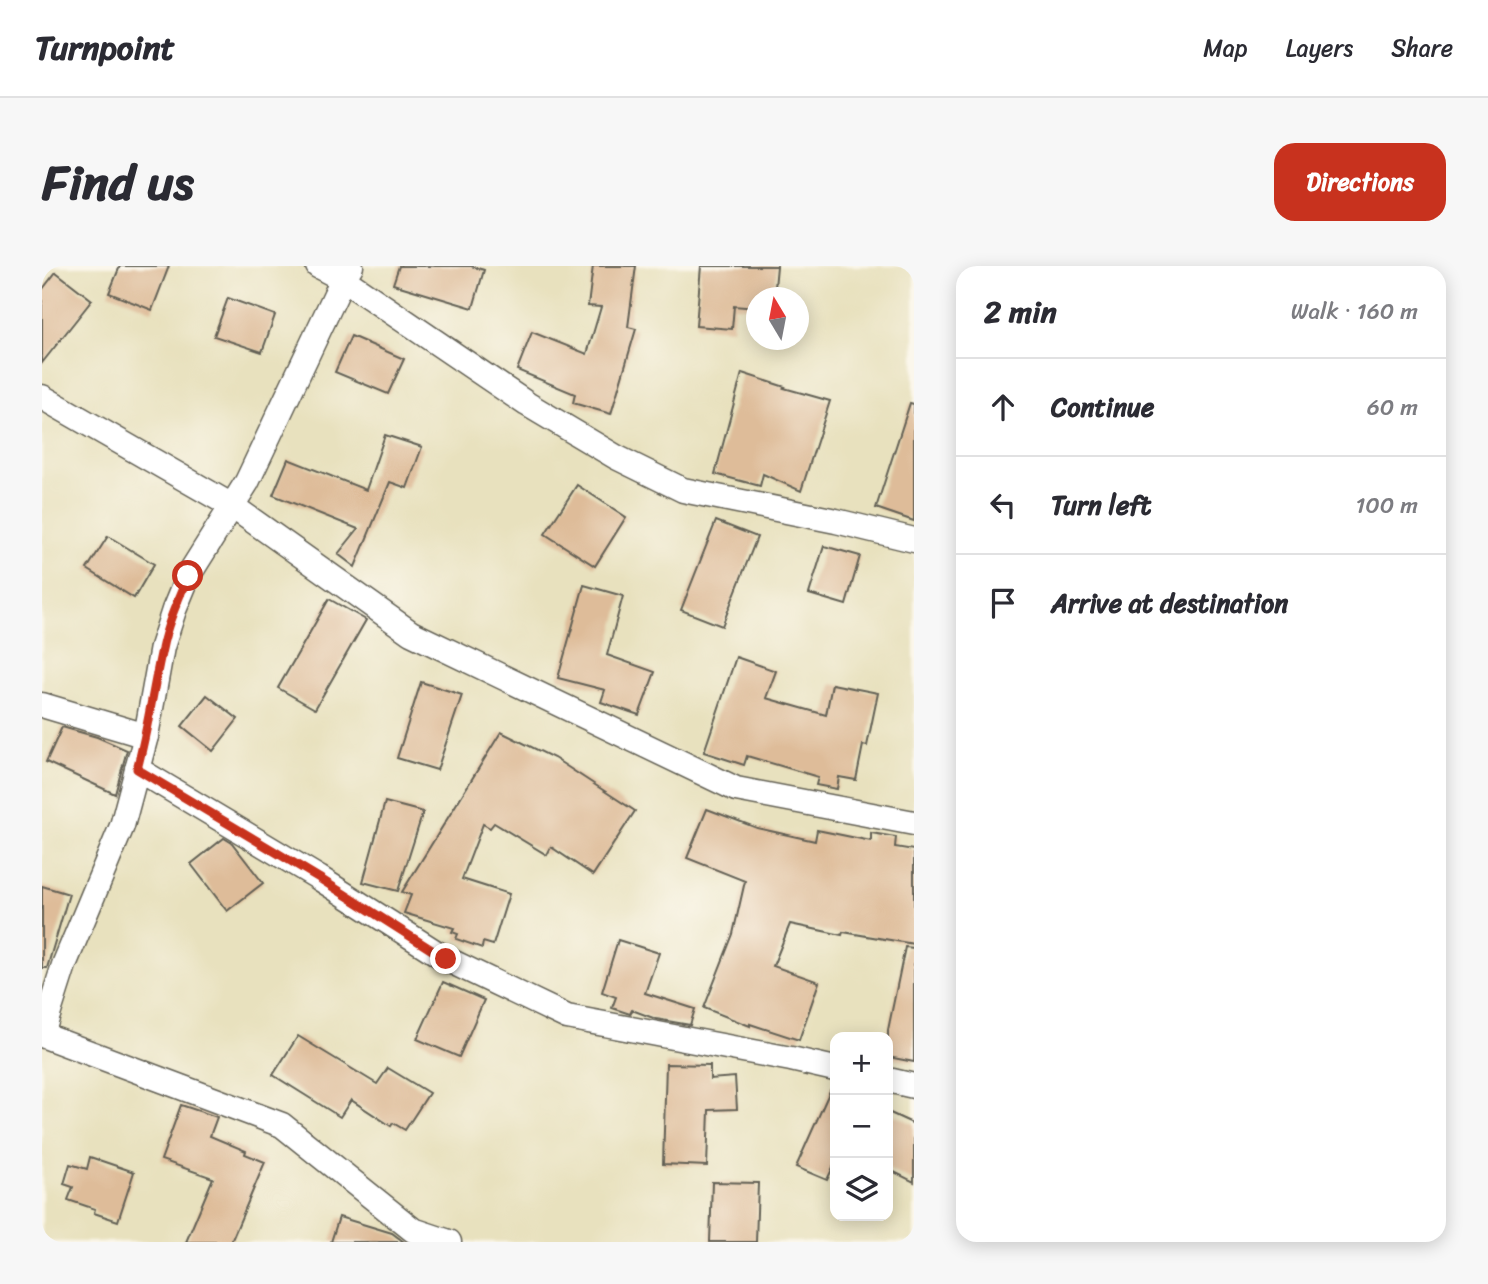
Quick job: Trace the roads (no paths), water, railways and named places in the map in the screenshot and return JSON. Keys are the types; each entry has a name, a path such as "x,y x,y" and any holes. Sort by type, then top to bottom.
{"street":[{"path":"318,266 346,272 527,404 616,457 683,490 914,540"},
{"path":"346,272 247,482 188,576 174,610 162,647 146,736 122,826 53,961 42,1035 282,1125 413,1230 449,1242"},
{"path":"42,397 232,506 411,633 736,789 914,823"},
{"path":"42,705 146,736"},
{"path":"137,769 319,878 446,959 567,1017 830,1068"},
{"path":"893,1081 914,1086"}]}
